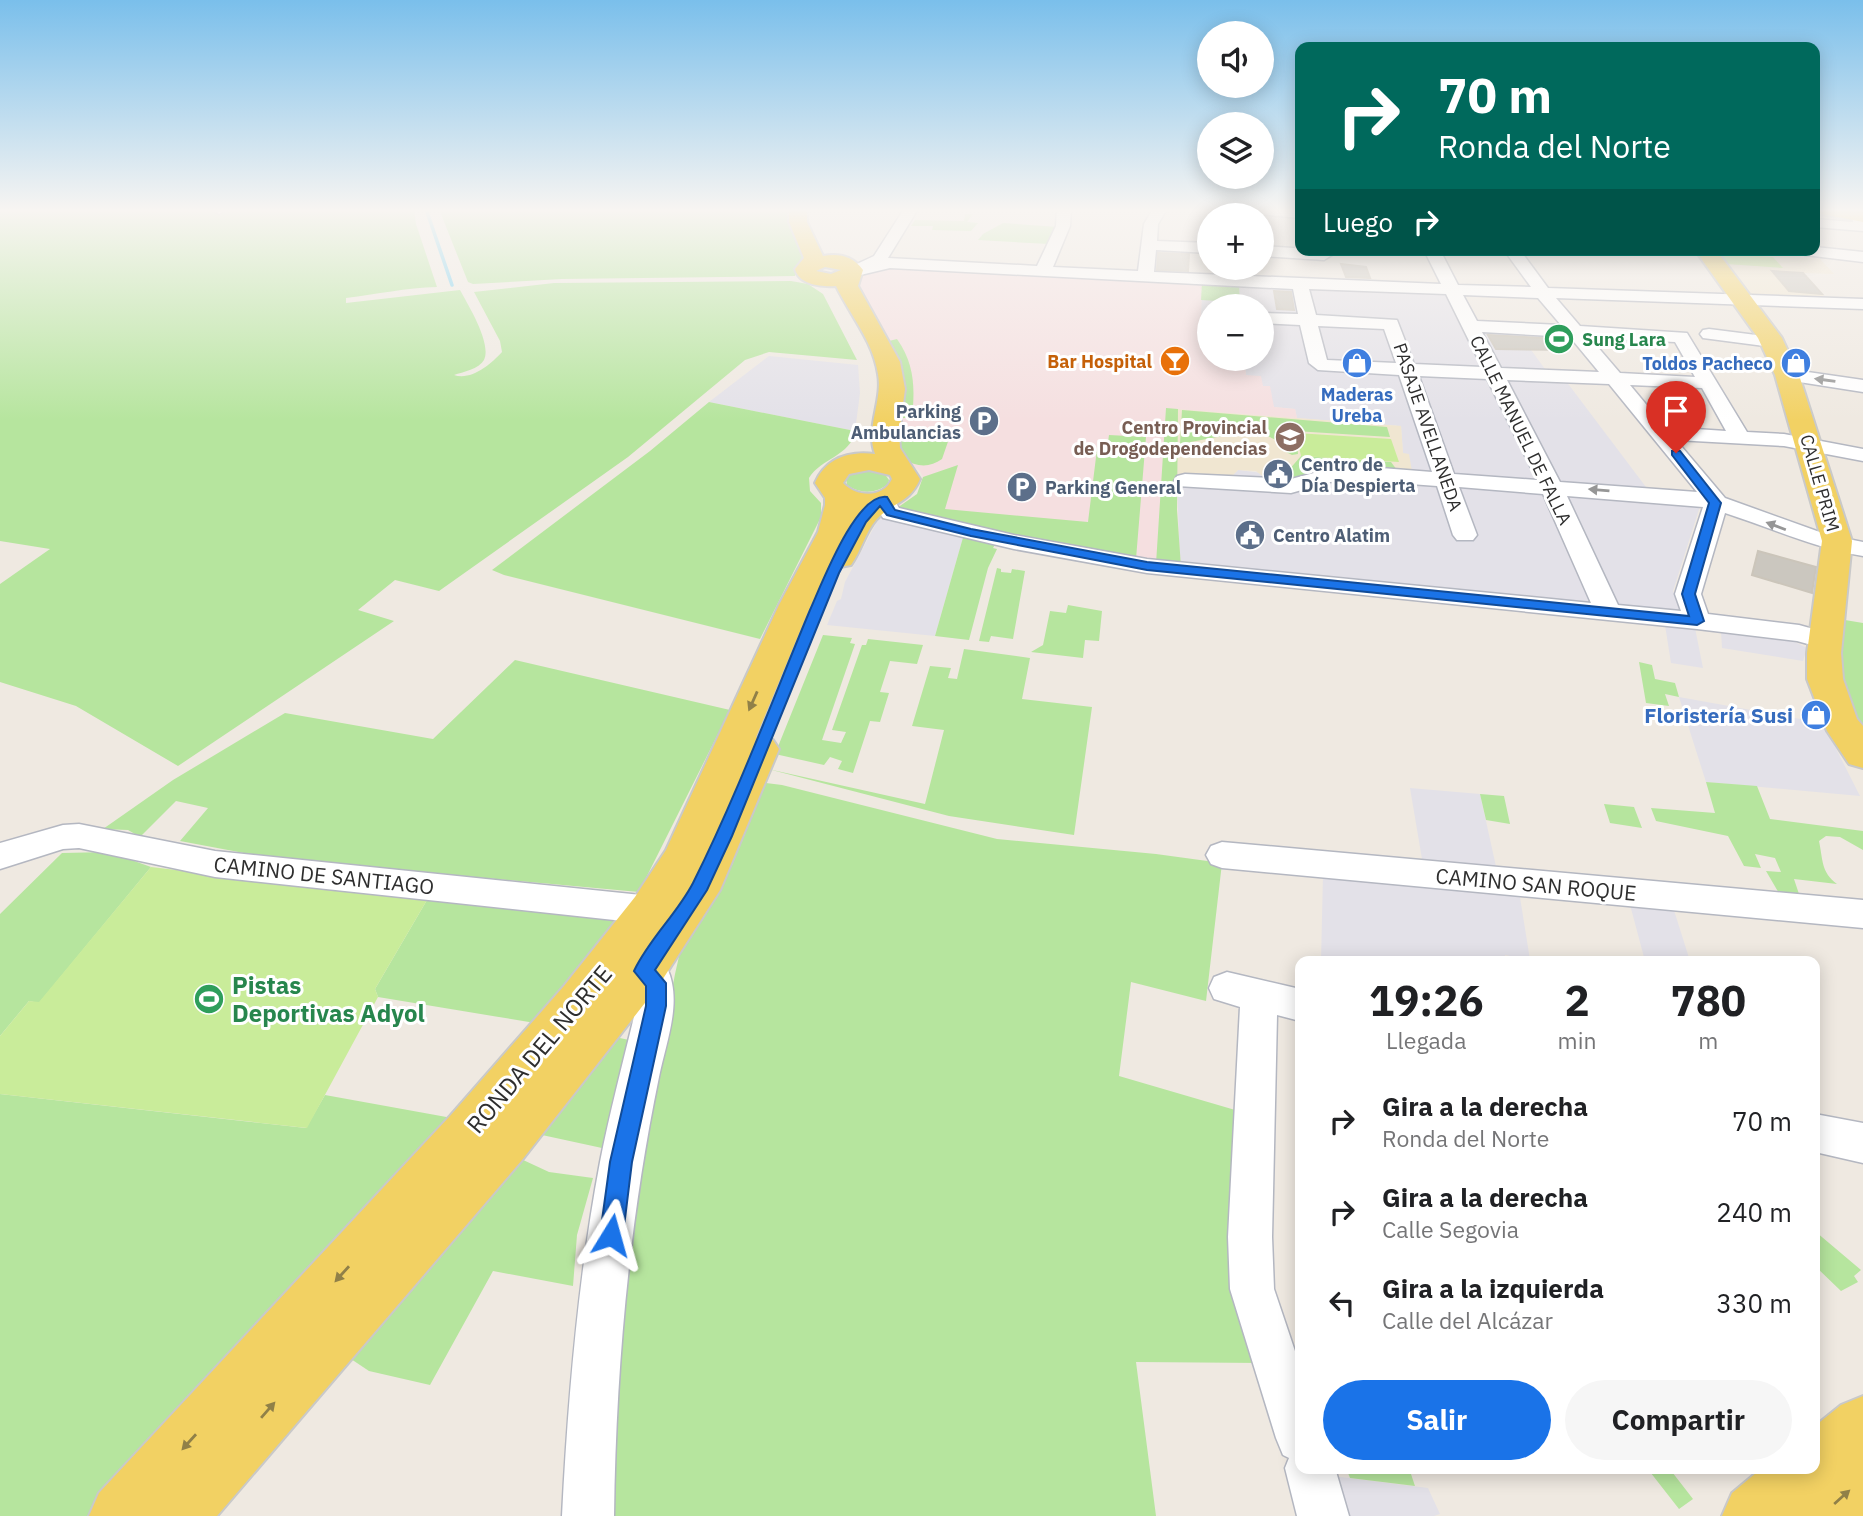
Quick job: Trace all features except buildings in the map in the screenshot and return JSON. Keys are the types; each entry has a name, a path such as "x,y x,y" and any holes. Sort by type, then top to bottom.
{"main road":[{"path":"843,280 838,298 874,370 868,434 865,445 853,463"},
{"path":"847,280 847,286 886,357 891,372 892,389 885,444 894,465"},
{"name":"CALLE PRIM","path":"1728,280 1772,342 1787,375 1809,444 1850,548 1826,641 1823,664 1825,680 1840,723 1856,746 1851,751 1863,778"},
{"path":"853,463 877,462 894,465"},
{"name":"RONDA DEL NORTE","path":"122,1516 477,1124 565,1022 651,910 684,857 795,605 833,532 839,500 831,489 830,477 835,471 853,463"},
{"name":"RONDA DEL NORTE","path":"174,1516 503,1142 643,971 698,890 724,836 833,573 860,521 876,503 901,491 905,485 905,475 894,465"},
{"path":"839,500 883,500"},
{"path":"1820,1462 1863,1427"},
{"path":"1755,1516 1806,1474"},
{"path":"1822,1516 1863,1478"}],"street":[{"path":"1219,280 1863,304"},
{"path":"1310,280 1307,285 1308,320 1318,363 1327,367 1709,383"},
{"name":"CALLE MANUEL DE FALLA","path":"1446,280 1550,486 1608,612"},
{"path":"1533,280 1715,503"},
{"name":"PASAJE AVELLANEDA","path":"1274,319 1391,324 1465,534"},
{"path":"1470,326 1678,336 1684,340 1740,437"},
{"path":"1716,332 1772,342"},
{"path":"1787,375 1863,386"},
{"path":"1659,433 1809,444 1863,455"},
{"path":"1185,481 1291,486 1347,473 1698,499 1850,548"},
{"path":"883,500 891,513 1014,542 1147,566 1697,621 1799,633 1826,641"},
{"path":"1697,621 1688,594 1715,503"},
{"name":"CAMINO DE SANTIAGO","path":"0,856 63,837 79,836 215,864 651,910"},
{"name":"CAMINO SAN ROQUE","path":"1222,855 1859,917"},
{"path":"588,1516 591,1418 604,1283 621,1162 657,996 654,979 643,971"},
{"path":"1295,1004 1243,992 1252,1289 1295,1422"},
{"path":"1820,1134 1863,1143"},
{"path":"1312,1474 1323,1516"}],"shaded area":[{"path":"855,280 1202,282 1202,294 1197,294 1197,371 1246,371 1246,375 1261,376 1263,386 1270,386 1274,407 1295,409 1297,418 1178,409 1177,510 1181,567 898,506 917,494 923,477 920,471 904,459 899,442 904,377 895,350 853,284"},
{"path":"1737,280 1808,280 1827,300 1752,298"},
{"path":"1202,282 1464,295 1482,327 1515,328 1550,376 1563,377 1652,495 1701,503 1673,591 1688,627 1695,628 1703,668 1671,663 1665,625 1180,573 1177,477 1231,477 1238,470 1302,478 1331,467 1374,469 1403,453 1401,426 1297,418 1295,409 1274,407 1263,386 1246,375 1246,371 1274,371 1274,294 1202,294"},
{"path":"769,356 858,365 860,393 855,431 709,402"},
{"name":"Centro Provincial de Drogodependencias","path":"1178,409 1401,426 1403,453 1409,454 1412,471 1331,467 1292,479 1266,479 1256,471 1238,470 1231,477 1177,477"},
{"path":"880,516 964,534 935,636 827,625 837,601 841,599 845,582"},
{"path":"1721,631 1789,639 1807,648 1803,661 1722,648"},
{"path":"1679,697 1823,723 1860,796 1706,782"},
{"path":"1410,788 1480,794 1497,871 1423,865"},
{"path":"1323,875 1519,891 1529,956 1321,956"},
{"path":"1629,901 1672,904 1688,956 1644,956"},
{"path":"1325,1475 1428,1488 1440,1514 1336,1516"}],"green space":[{"path":"0,280 435,280 437,287 346,298 346,303 460,290 478,324 486,353 478,366 454,375 460,376 474,374 502,352 500,341 474,292 554,283 791,281 808,284 823,294 857,360 769,352 745,360 628,457 439,591 395,580 358,610 394,621 178,766 76,706 0,682 0,584 50,549 0,541"},
{"path":"467,280 549,280 473,284"},
{"path":"1202,282 1239,284 1239,294 1201,294"},
{"path":"897,339 907,358 912,377 912,418 902,418 902,378 898,360 889,341"},
{"path":"709,402 855,431 848,446 814,471 809,478 810,491 821,503 821,517 760,639 492,570 650,451"},
{"path":"1166,408 1178,409 1177,510 1181,567 1156,564"},
{"path":"1182,410 1387,427 1390,437 1295,431 1298,454 1292,455 1284,451 1289,446 1261,433 1249,431 1180,444"},
{"path":"906,430 951,433 942,459 923,465 904,459 899,442 900,433"},
{"path":"1296,433 1391,439 1399,462 1301,456"},
{"path":"1109,435 1146,437 1136,559 1051,546 897,508 917,494 923,477 958,465 945,509 1088,522 1098,441 1108,442"},
{"path":"1301,456 1391,462 1397,470 1331,467 1302,478 1281,479"},
{"path":"866,469 884,473 889,480 888,484 868,492 847,485 846,478 853,472"},
{"path":"964,534 997,541 993,548 997,549 988,568 969,640 935,636"},
{"path":"997,568 1001,569 1001,572 1011,573 1012,569 1025,571 1013,639 991,636 989,642 979,641"},
{"path":"1068,605 1102,611 1099,641 1085,640 1083,658 1031,652 1043,645 1050,611 1066,613"},
{"path":"1845,620 1863,623 1863,733 1844,686 1839,658"},
{"path":"823,635 852,638 850,643 855,644 822,740 841,743 846,732 832,730 862,645 866,645 868,639 923,645 917,664 890,661 880,692 889,693 880,722 870,721 853,773 838,769 842,761 830,757 824,765 775,754"},
{"path":"964,649 1030,658 1022,699 1092,707 1074,835 949,816 768,769 925,804 944,730 912,726 930,666 951,668 948,678 957,679"},
{"path":"515,660 730,710 639,892 276,859 180,841 208,808 176,801 140,837 128,830 103,829 173,780 285,713 433,739"},
{"path":"1639,662 1652,665 1655,679 1675,683 1679,697 1665,694 1669,706 1646,703"},
{"path":"1706,782 1757,786 1770,819 1863,831 1863,850 1840,837 1826,836 1819,841 1822,860 1828,875 1837,884 1794,879 1800,897 1780,895 1766,871 1781,872 1775,858 1755,854 1761,868 1744,866 1728,836 1656,821 1651,808 1715,813"},
{"path":"766,783 997,839 1222,863 1206,1001 1131,982 1119,1076 1242,1112 1262,1363 1136,1362 1156,1516 605,1516 620,1272 675,974 680,952 732,865"},
{"path":"1480,794 1504,796 1510,824 1486,820"},
{"path":"1604,804 1634,807 1642,828 1610,823"},
{"path":"109,852 151,867 39,1003 29,1001 0,1036 0,914 62,853"},
{"name":"Pistas Deportivas Adyol","path":"151,867 427,900 375,989 378,997 307,1128 0,1094 0,1036 29,1001 39,1002"},
{"path":"427,900 615,920 613,928 535,1023 378,997 375,989"},
{"path":"615,1037 634,1041 602,1148 542,1135"},
{"path":"0,1094 306,1128 325,1095 452,1118 87,1516 0,1516"},
{"path":"521,1159 549,1172 593,1178 577,1235 573,1286 493,1271 430,1385 369,1371 351,1359"},
{"path":"1820,1235 1861,1270 1854,1276 1858,1282 1841,1291 1820,1271"},
{"path":"1348,1474 1411,1474 1415,1486 1350,1478"},
{"path":"1652,1474 1674,1474 1693,1499 1679,1509"}],"waterway":[{"path":"450,280 452,285"}],"place":[{"name":"Sung Lara","path":"1559,339"},
{"name":"Bar Hospital","path":"1175,361"},
{"name":"Maderas Ureba","path":"1357,363"},
{"name":"Toldos Pacheco","path":"1796,363"},
{"name":"Parking Ambulancias","path":"984,421"},
{"name":"Centro Provincial de Drogodependencias","path":"1290,437"},
{"name":"Centro de Día Despierta","path":"1278,474"},
{"name":"Parking General","path":"1022,487"},
{"name":"Centro Alatim","path":"1250,535"},
{"name":"Floristería Susi","path":"1816,715"},
{"name":"Pistas Deportivas Adyol","path":"209,999"}],"route":[{"path":"611,1235 621,1162 656,1006 656,983 643,971 698,890 724,836 833,573 860,521 876,503 883,500 891,513 971,533 1147,566 1697,621 1688,594 1715,503 1676,453"}]}
